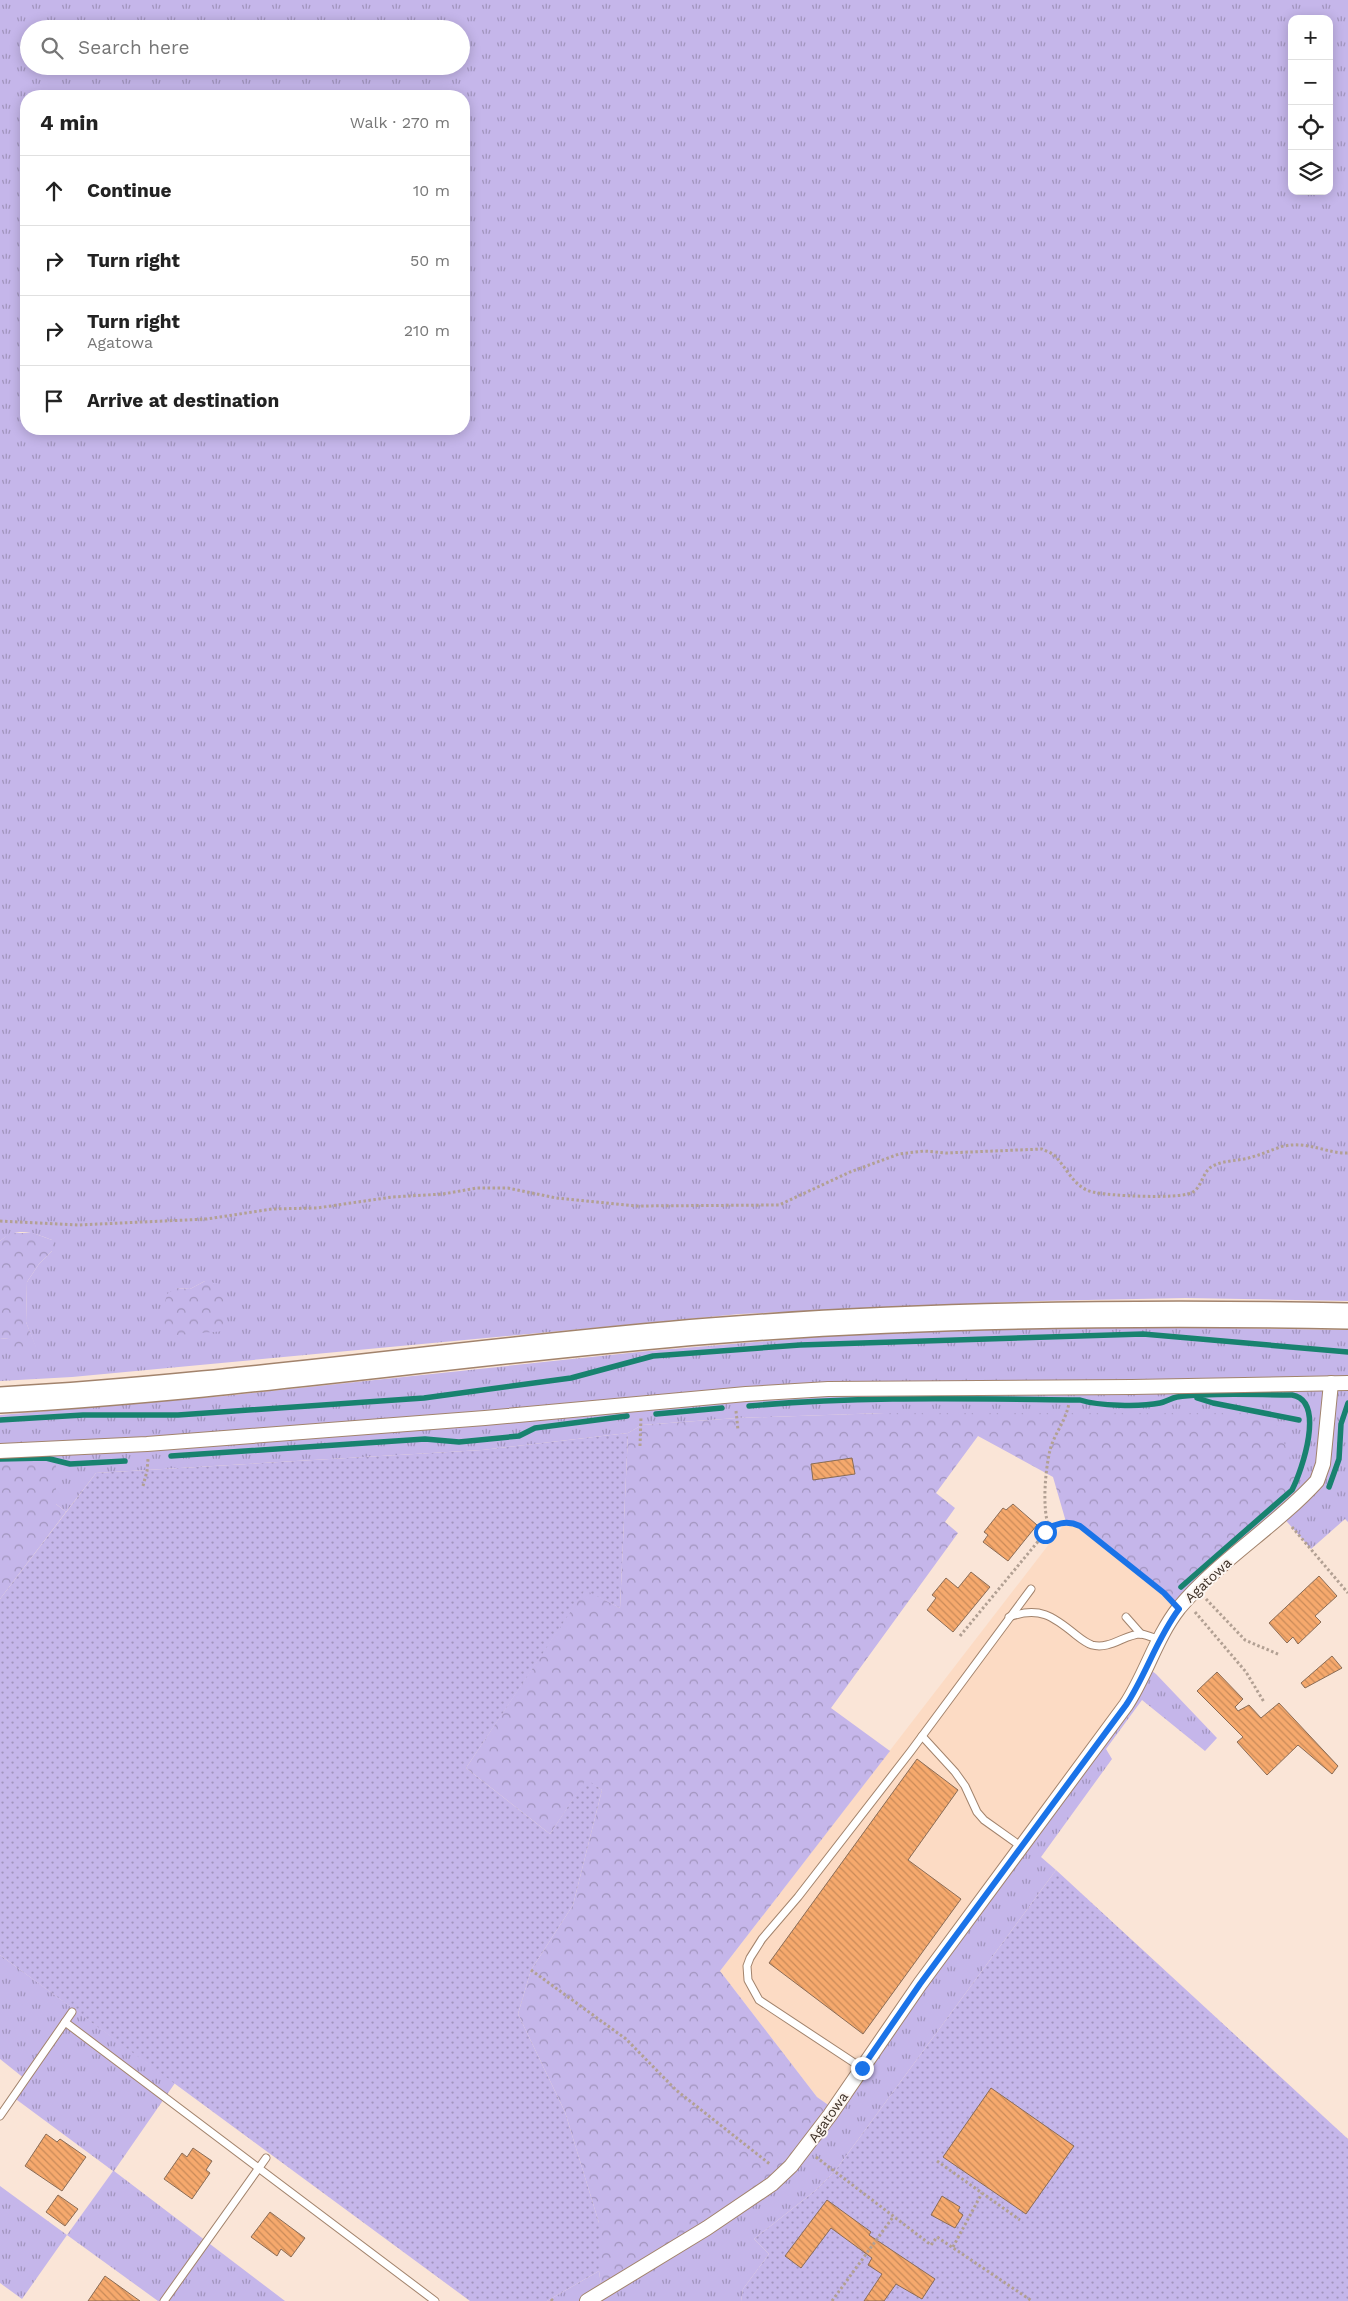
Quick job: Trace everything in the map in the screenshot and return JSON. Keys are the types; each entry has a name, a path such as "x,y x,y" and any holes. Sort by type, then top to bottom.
{"highway":[{"path":"0,1400 198,1384 709,1331 872,1320 1074,1313 1348,1316"}],"street":[{"name":"Agatowa","path":"587,2301 707,2228 782,2176 806,2149 920,1984 1126,1705 1142,1680 1161,1640 1182,1605 1197,1589 1311,1489 1320,1476 1331,1383"},
{"path":"0,1451 148,1444 828,1389 1070,1388 1348,1383"}],"lane":[{"path":"862,2068 759,2000 748,1980 747,1966 753,1951 762,1939 798,1897 922,1736 1031,1589"},
{"path":"1009,1617 1027,1612 1043,1613 1059,1621 1086,1643 1094,1646 1110,1644 1141,1634"},
{"path":"1126,1617 1141,1634 1161,1640"},
{"path":"922,1736 955,1772 965,1786 977,1812 984,1820 1022,1847"},
{"path":"0,2116 72,2012"},
{"path":"65,2022 435,2301"},
{"path":"164,2301 266,2158"}],"path":[{"path":"0,1222 78,1224 207,1219 272,1209 317,1208 384,1198 443,1194 478,1188 508,1188 556,1198 635,1206 779,1205 850,1172 899,1154 924,1151 946,1153 1042,1149 1054,1155 1073,1179 1093,1192 1166,1197 1191,1194 1198,1188 1206,1172 1213,1165 1253,1157 1288,1146 1312,1145 1341,1153 1348,1153"},
{"path":"1049,1528 1045,1512 1050,1449 1067,1413 1070,1388"},
{"path":"640,1446 641,1404"},
{"path":"143,1486 147,1471 148,1444"},
{"path":"1281,1515 1348,1593"},
{"path":"960,1636 1049,1528 1066,1522 1080,1526 1164,1593 1182,1605 1246,1672 1264,1702"},
{"path":"1197,1589 1245,1640 1280,1655"},
{"path":"531,1970 626,2039 676,2090 762,2156 782,2176"},
{"path":"806,2149 930,2245 937,2237 1032,2301"},
{"path":"937,2162 1020,2220"},
{"path":"953,2247 982,2193"},
{"path":"832,2301 894,2216"}],"shaded area":[{"path":"1066,1522 1080,1525 1164,1593 1179,1609 1142,1680 834,2109 817,2097 720,1971"}],"green space":[{"path":"0,0 1348,0 1348,1301 1186,1298 1038,1301 740,1314 72,1377 0,1381 0,1338 36,1348 26,1322 27,1282 39,1264 52,1251 52,1240 26,1232 13,1234 0,1241","holes":["205,1281 166,1336 176,1288 190,1289"]},
{"path":"10,1233 33,1233 52,1240 52,1251 39,1264 27,1282 26,1322 37,1349 13,1349 9,1339 0,1338 0,1241"},
{"path":"205,1281 220,1284 224,1302 225,1331 166,1336 163,1310 167,1294 176,1288 190,1289"},
{"path":"1041,1327 1348,1330 1348,1522 1345,1519 1311,1549 1281,1515 1298,1477 1259,1413 884,1413 737,1418 642,1425 628,1433 482,1450 96,1473 66,1512 56,1504 56,1449 0,1451 0,1415 224,1396 648,1351 851,1334"},
{"path":"884,1413 1259,1413 1273,1415 1298,1477 1292,1490 1300,1499 1179,1609 1164,1593 1080,1525 1066,1522 1053,1477 978,1436 936,1493 955,1508 945,1522 958,1533 831,1708 890,1751 720,1971 817,2097 834,2109 791,2166 602,2292 599,2271 599,2223 565,2112 518,2014 531,1970 573,1905 602,1790 586,1780 550,1834 466,1768 585,1589 620,1608 628,1433 642,1425 737,1418"},
{"path":"628,1433 620,1608 585,1590 466,1768 550,1834 586,1779 602,1790 573,1905 531,1970 518,2014 565,2112 599,2223 599,2271 547,2301 470,2301 0,1955 0,1599 96,1473 482,1450"},
{"path":"56,1448 56,1504 66,1512 0,1599 0,1451"},
{"path":"1148,1668 1217,1738 1205,1751 1142,1700 1106,1749 1112,1759 1041,1857 1056,1870 835,2171 816,2190 754,2239 769,2254 743,2289 741,2301 547,2301 599,2271 602,2292 772,2184"},
{"path":"1056,1870 1348,2139 1348,2301 741,2301 743,2289 769,2254 754,2239 816,2190 835,2171"},
{"path":"0,1955 175,2083 114,2171 285,2301 158,2301 67,2235 113,2171 13,2097 25,2079 0,2059"},
{"path":"0,2186 67,2235 22,2299 0,2283"}],"building":[{"path":"852,1458 855,1474 813,1480 811,1464"},
{"path":"1013,1504 1037,1525 1008,1561 983,1542 988,1535 984,1532 1003,1508 1006,1510"},
{"path":"971,1572 990,1587 953,1632 927,1610 936,1598 932,1595 946,1578 958,1588"},
{"path":"1319,1576 1337,1596 1315,1616 1321,1622 1298,1644 1293,1637 1287,1643 1269,1623"},
{"path":"1332,1656 1342,1668 1305,1688 1301,1683"},
{"path":"1217,1672 1243,1699 1235,1707 1238,1711 1249,1705 1261,1718 1279,1703 1338,1766 1332,1774 1298,1745 1267,1775 1237,1742 1243,1737 1197,1691"},
{"path":"917,1759 958,1790 908,1860 961,1899 863,2034 769,1963"},
{"path":"991,2088 1074,2146 1026,2214 943,2157"},
{"path":"46,2134 57,2142 60,2139 86,2157 62,2191 25,2166"},
{"path":"193,2148 212,2161 206,2170 210,2173 192,2199 164,2179 182,2153 187,2157"},
{"path":"58,2195 78,2209 65,2226 46,2212"},
{"path":"942,2196 960,2207 958,2211 963,2215 955,2228 931,2215"},
{"path":"827,2200 871,2232 869,2235 935,2279 922,2299 896,2284 884,2301 864,2301 882,2274 868,2265 872,2258 831,2228 801,2268 785,2256"},
{"path":"270,2212 305,2238 291,2257 281,2249 277,2256 251,2237"},
{"path":"105,2276 140,2301 88,2301"}],"waterway":[{"path":"0,1420 83,1415 178,1415 424,1398 571,1378 653,1356 800,1345 1143,1334 1348,1352"},
{"path":"749,1406 914,1399 1080,1400 1108,1405 1131,1405 1160,1403 1177,1397 1191,1395 1220,1394 1292,1395 1302,1400 1308,1410 1310,1422 1305,1453 1292,1490 1181,1587"},
{"path":"1197,1398 1213,1403 1299,1420"},
{"path":"1329,1487 1339,1459 1341,1424 1348,1403"},
{"path":"656,1414 722,1408"},
{"path":"171,1456 425,1439 459,1442 519,1436 535,1428 627,1416"},
{"path":"0,1459 46,1458 70,1464 125,1461"}],"route":[{"path":"862,2068 920,1984 1126,1705 1142,1680 1157,1646 1173,1616 1179,1609 1164,1593 1080,1526 1066,1522 1054,1525 1045,1532"}]}
